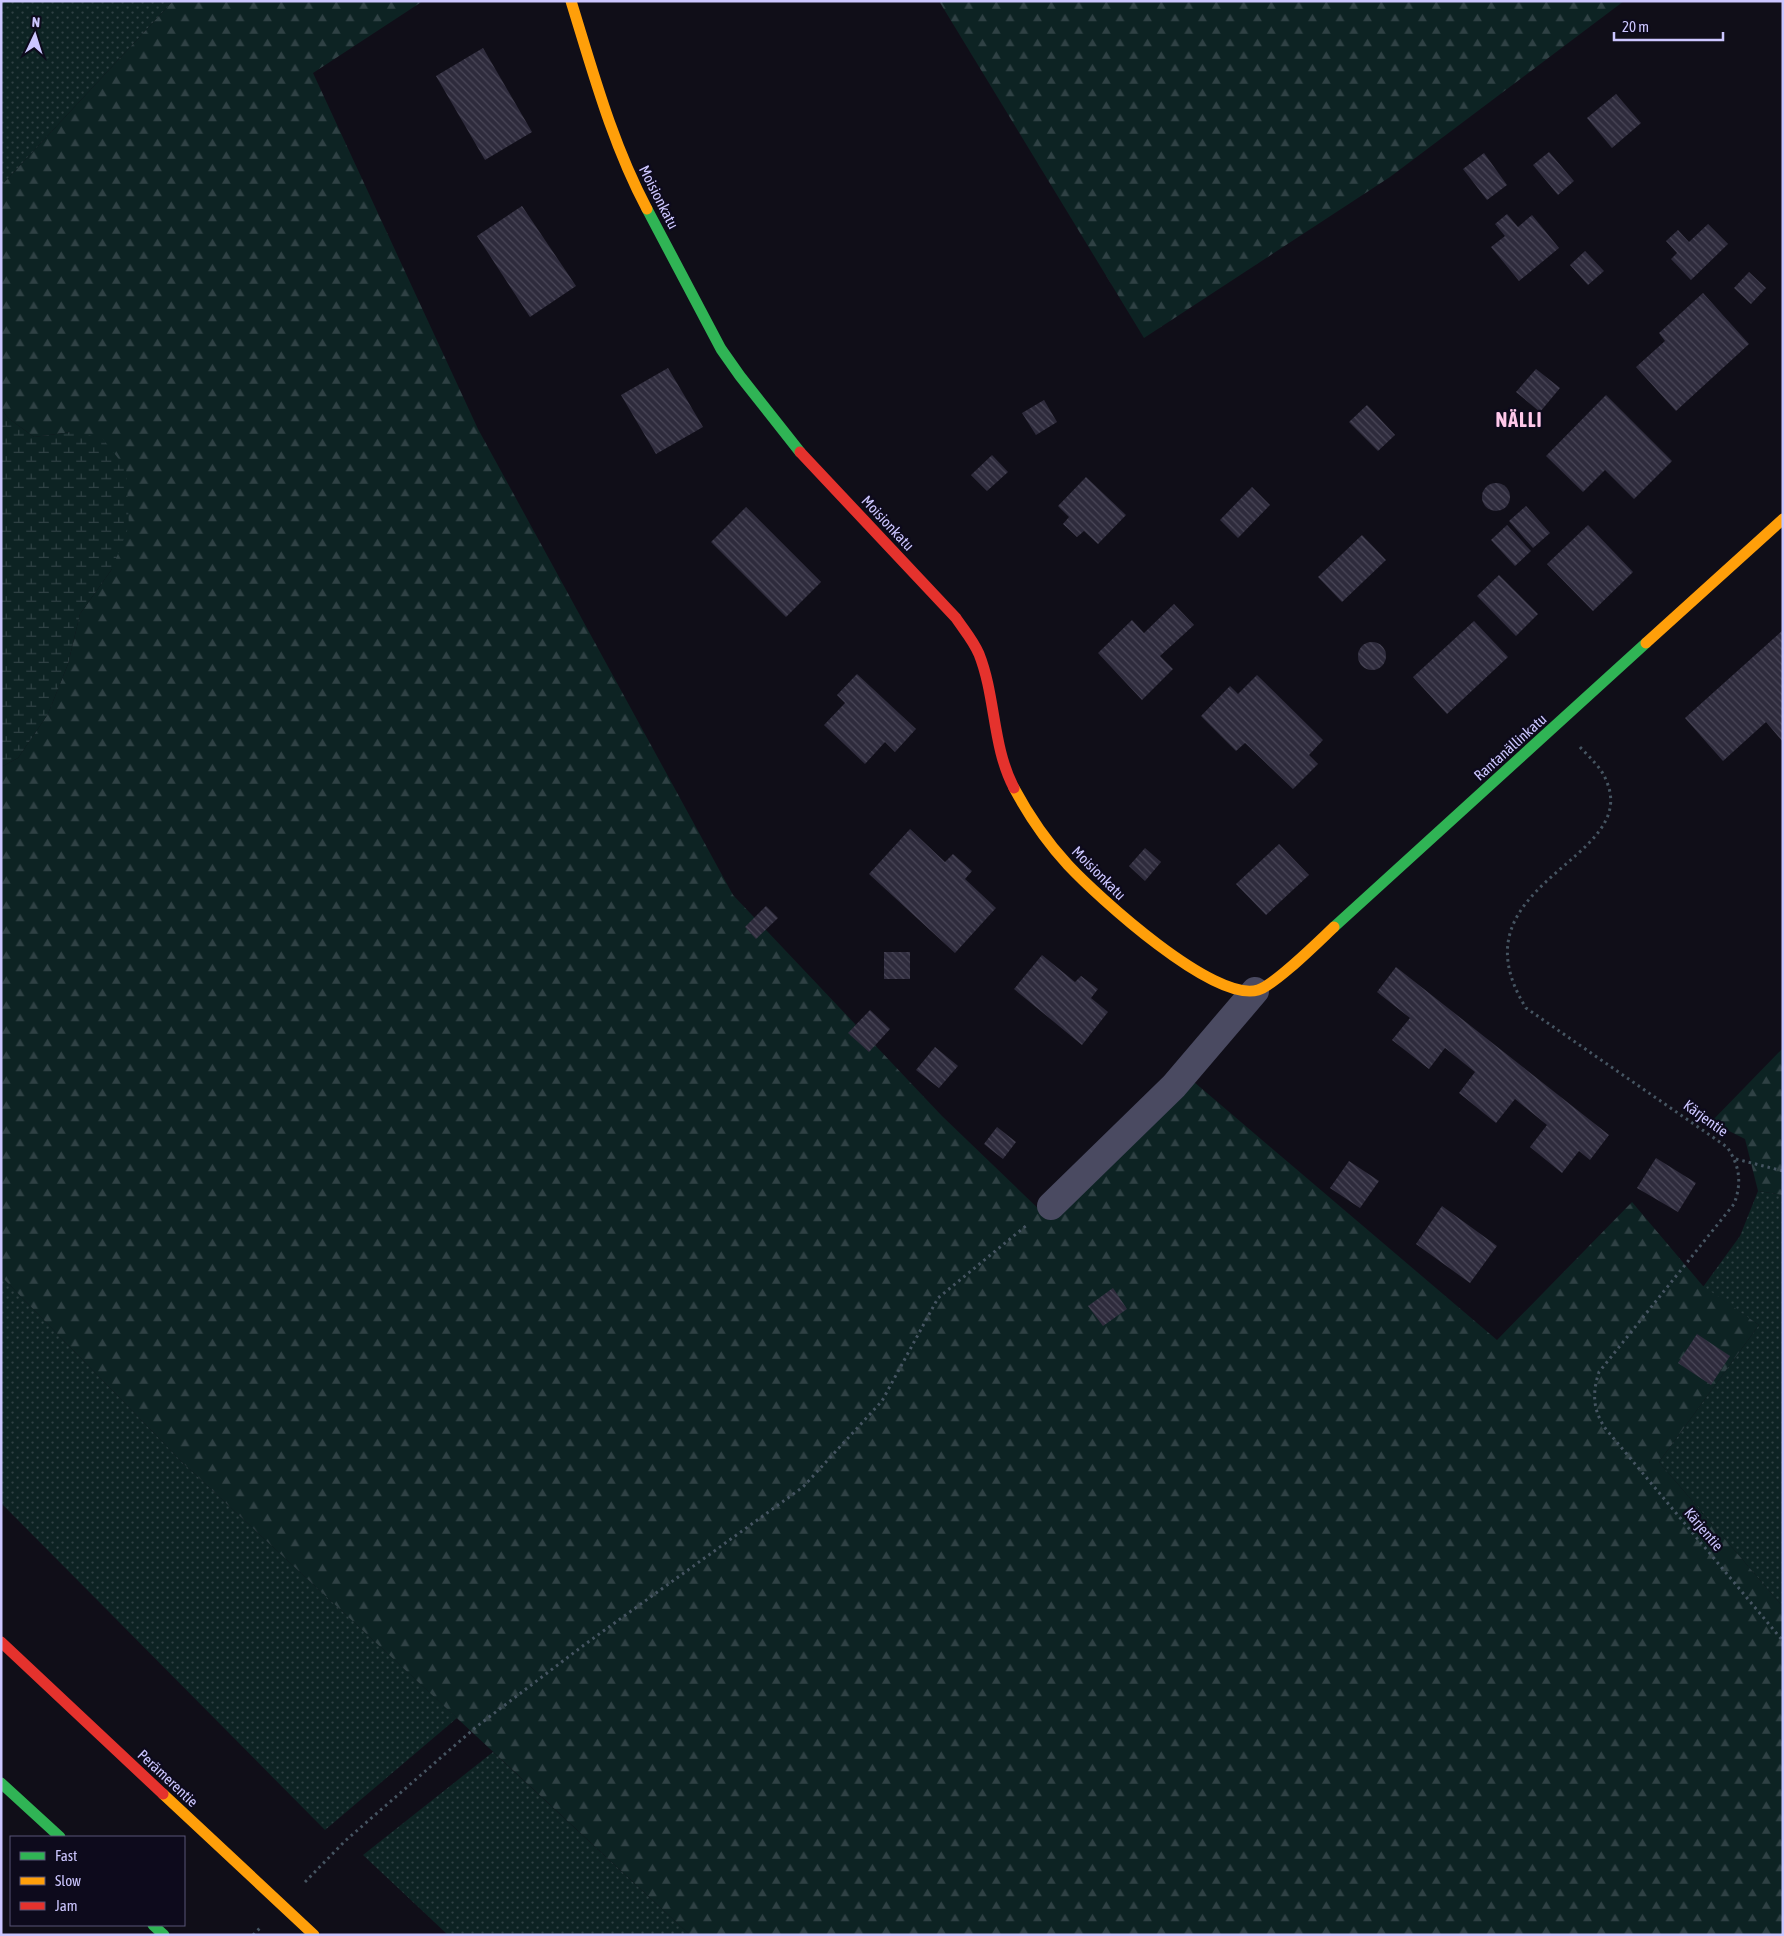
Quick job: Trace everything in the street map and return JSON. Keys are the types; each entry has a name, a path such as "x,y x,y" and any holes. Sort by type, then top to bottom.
{"main road":[{"name":"Moisionkatu","path":"571,1 608,122 633,183 721,349 795,446 956,618 970,636 985,677 1000,753 1011,785 1030,816 1062,858 1105,902 1147,939 1214,980 1254,991"},
{"name":"Rantanällinkatu","path":"1254,991 1264,988 1274,981 1783,519"},
{"name":"Perämerentie","path":"1,1642 314,1935"},
{"path":"1,1783 59,1836"}],"street":[{"path":"1051,1206 1174,1086 1254,991"}],"path":[{"name":"Kärjentie","path":"1560,721 1600,769 1607,781 1610,809 1606,822 1599,834 1526,901 1517,916 1510,932 1507,948 1508,969 1515,990 1526,1008 1727,1147 1735,1159 1740,1183 1734,1204 1599,1372 1594,1396 1599,1419 1783,1641"},
{"path":"1735,1159 1783,1170"},
{"path":"299,1888 345,1841 476,1727 584,1645 803,1486 882,1401 938,1298 1051,1206"},
{"path":"253,1935 266,1921"}],"green space":[{"path":"1,1 173,1 1,186"},
{"path":"173,1 423,1 313,73 478,429 733,895 942,1116 1046,1216 1194,1082 1497,1340 1632,1202 1703,1286 1759,1325 1659,1462 1783,1607 1783,1935 690,1935 184,1464 1,1276 1,767 18,758 48,714 68,664 80,614 112,569 71,432 34,437 8,418 1,408 1,186"},
{"path":"939,1 1624,1 1390,177 1144,338"},
{"path":"1,408 8,418 34,437 71,432 102,438 126,468 129,526 112,569 80,614 68,664 48,714 18,758 1,767"},
{"path":"1783,1048 1783,1195 1758,1191 1745,1139 1711,1122"},
{"path":"1758,1191 1783,1195 1783,1607 1659,1462 1759,1325 1703,1287 1740,1236"},
{"path":"1,1276 184,1464 457,1718 325,1830 1,1503"},
{"path":"493,1752 690,1935 448,1935 363,1855"}],"building":[{"path":"483,48 532,132 485,160 436,76"},
{"path":"1616,94 1641,123 1612,148 1587,118"},
{"path":"1549,152 1574,181 1558,195 1533,165"},
{"path":"1484,153 1507,185 1487,200 1463,169"},
{"path":"522,206 576,286 530,317 477,236"},
{"path":"1507,214 1518,227 1532,215 1559,248 1519,281 1491,247 1505,236 1495,224"},
{"path":"1708,224 1728,244 1691,280 1671,259 1677,253 1666,241 1678,230 1689,242"},
{"path":"1585,251 1604,271 1588,285 1570,265"},
{"path":"1749,272 1766,288 1751,304 1734,288"},
{"path":"1703,293 1749,344 1676,411 1636,367 1665,341 1659,333"},
{"path":"668,368 703,427 656,454 621,395"},
{"path":"1536,369 1560,388 1540,412 1516,392"},
{"path":"1606,395 1672,461 1634,499 1605,470 1583,492 1546,456"},
{"path":"1044,400 1057,422 1036,435 1022,413"},
{"path":"1367,405 1395,435 1378,451 1349,422"},
{"path":"992,455 1008,472 987,491 971,475"},
{"path":"1086,477 1126,515 1098,544 1084,531 1077,537 1063,524 1069,517 1058,506"},
{"path":"1496,483 1506,487 1510,497 1506,507 1496,511 1486,507 1482,497 1486,487"},
{"path":"1252,487 1270,505 1238,538 1220,520"},
{"path":"1526,506 1550,533 1533,548 1509,521"},
{"path":"746,507 821,582 786,617 711,542"},
{"path":"1507,525 1531,551 1515,566 1491,540"},
{"path":"1588,525 1633,572 1593,611 1547,564"},
{"path":"1362,535 1386,560 1342,602 1318,577"},
{"path":"1499,575 1538,614 1516,636 1477,596"},
{"path":"1174,604 1194,625 1160,656 1173,669 1142,700 1098,653 1132,620 1144,633"},
{"path":"1474,621 1508,657 1447,714 1413,677"},
{"path":"1783,630 1783,742 1766,722 1723,761 1685,718"},
{"path":"1372,642 1382,646 1386,656 1382,666 1372,670 1362,666 1358,656 1362,646"},
{"path":"857,674 916,729 895,752 885,742 865,764 824,725 845,703 837,695"},
{"path":"1257,675 1323,740 1309,755 1318,764 1293,789 1245,743 1236,751 1201,716 1230,686 1238,694"},
{"path":"910,829 945,862 953,854 972,871 965,879 996,908 955,953 869,874"},
{"path":"1279,844 1309,875 1266,915 1236,884"},
{"path":"1145,848 1161,862 1145,881 1129,866"},
{"path":"766,906 778,918 756,939 745,927"},
{"path":"884,952 910,952 910,979 884,979"},
{"path":"1042,955 1075,982 1081,976 1098,989 1091,998 1108,1012 1082,1045 1014,989"},
{"path":"1396,967 1609,1135 1590,1160 1579,1151 1562,1173 1530,1147 1547,1125 1515,1099 1496,1123 1459,1093 1475,1072 1445,1048 1429,1069 1392,1040 1410,1018 1377,992"},
{"path":"870,1010 890,1029 869,1052 848,1033"},
{"path":"935,1047 958,1066 939,1088 916,1070"},
{"path":"997,1127 1016,1142 1003,1159 984,1144"},
{"path":"1656,1158 1696,1183 1678,1212 1637,1188"},
{"path":"1349,1161 1379,1181 1360,1208 1330,1188"},
{"path":"1442,1206 1497,1246 1470,1283 1416,1244"},
{"path":"1113,1288 1127,1309 1103,1326 1088,1306"},
{"path":"1697,1334 1730,1356 1711,1385 1678,1363"}],"traffic: fast":[{"path":"647,209 721,349 800,452"},
{"path":"1334,927 1646,643"},
{"path":"1,1783 59,1836"},
{"path":"154,1926 164,1935"}],"traffic: slow":[{"path":"571,1 613,133 647,209"},
{"path":"1646,643 1783,519"},
{"path":"1014,788 1032,819 1046,838 1083,880 1104,900 1158,944 1186,965 1214,980 1238,990 1258,990 1286,972 1334,927"},
{"path":"163,1794 314,1935"}],"traffic: jam":[{"path":"800,452 956,618 971,640 979,654 989,687 1002,755 1014,788"},
{"path":"1,1642 163,1794"}],"district":[{"name":"NÄLLI","path":"1519,419"}]}
